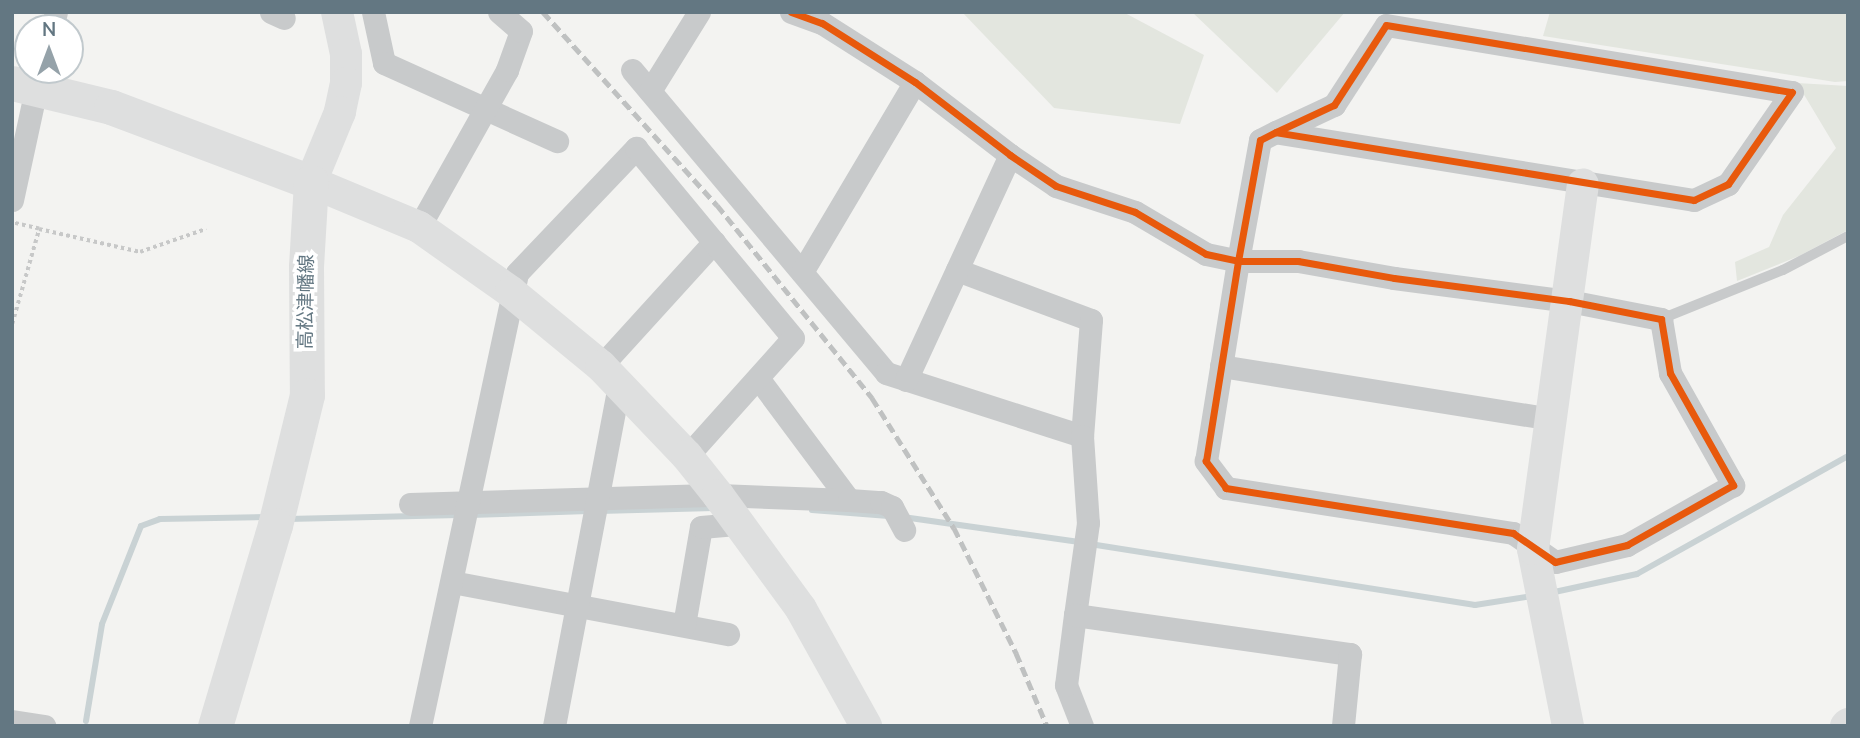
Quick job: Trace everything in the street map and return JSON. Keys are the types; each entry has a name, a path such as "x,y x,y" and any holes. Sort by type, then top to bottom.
{"main road":[{"path":"38,84 111,107 311,182"},
{"name":"高松津幡線","path":"215,726 277,518 307,395 306,267 311,182"}],"street":[{"path":"337,12 346,54 346,83 340,112 311,182 419,227 511,292 610,375 687,456 729,510 800,609 866,726"},
{"path":"373,12 384,63 557,141"},
{"path":"419,227 507,70 521,31 499,12"},
{"path":"650,91 699,12"},
{"path":"791,12 822,23 915,82 1010,155 1056,186 1135,212 1206,254 1238,261 1298,261 1394,278 1569,301 1661,319 1670,373 1733,485 1627,545 1555,562 1513,533 1226,488 1206,461 1238,261 1259,140 1335,104 1386,25 1792,92 1728,184 1694,200 1276,132"},
{"path":"632,69 886,373 1082,436"},
{"path":"802,272 915,82"},
{"path":"12,200 29,84"},
{"path":"420,726 517,273 636,148 793,338 687,456"},
{"path":"906,380 1010,155"},
{"path":"1568,726 1533,549 1583,184"},
{"path":"554,726 595,507 610,375 713,242"},
{"path":"957,270 1091,320 1082,436 1087,471 1085,543 1066,685 1082,726"},
{"path":"1222,366 1552,419"},
{"path":"758,377 849,500"},
{"path":"410,503 468,510 595,507 729,510 849,500 881,502 899,521"},
{"path":"684,625 701,527 729,510"},
{"path":"452,582 728,634"},
{"path":"1075,615 1350,654 1343,726"},
{"path":"12,721 46,726"}],"lane":[{"path":"1661,319 1783,270 1848,236"}],"path":[{"path":"12,222 140,252 206,229"},
{"path":"12,324 39,229"}],"shaded area":[{"path":"962,12 1123,12 1204,55 1180,124 1054,108"},
{"path":"1192,12 1345,12 1277,93"},
{"path":"1550,12 1848,12 1848,81 1835,82 1543,36"},
{"path":"1797,83 1848,86 1848,230 1799,256 1737,281 1735,262 1769,247 1783,215 1836,148"}],"waterway":[{"path":"1550,593 1637,574 1848,456"},
{"path":"599,511 714,508"},
{"path":"812,510 889,516"},
{"path":"470,515 588,511"},
{"path":"288,519 459,515"},
{"path":"86,721 102,624 141,526 160,519 267,517"},
{"path":"903,517 1079,542"},
{"path":"1090,544 1475,605 1532,596"}],"railway":[{"path":"543,12 717,205 872,398 954,528 1016,653 1047,726"}],"cycle path":[{"path":"791,12 822,23 915,82 1010,155 1056,186 1135,212 1206,254 1238,261 1298,261 1394,278 1569,301 1661,319 1670,373 1733,485 1627,545 1555,562 1513,533 1226,488 1206,461 1238,261 1260,140 1276,132 1334,105 1386,25 1792,92 1728,184 1694,200 1276,132"}]}
